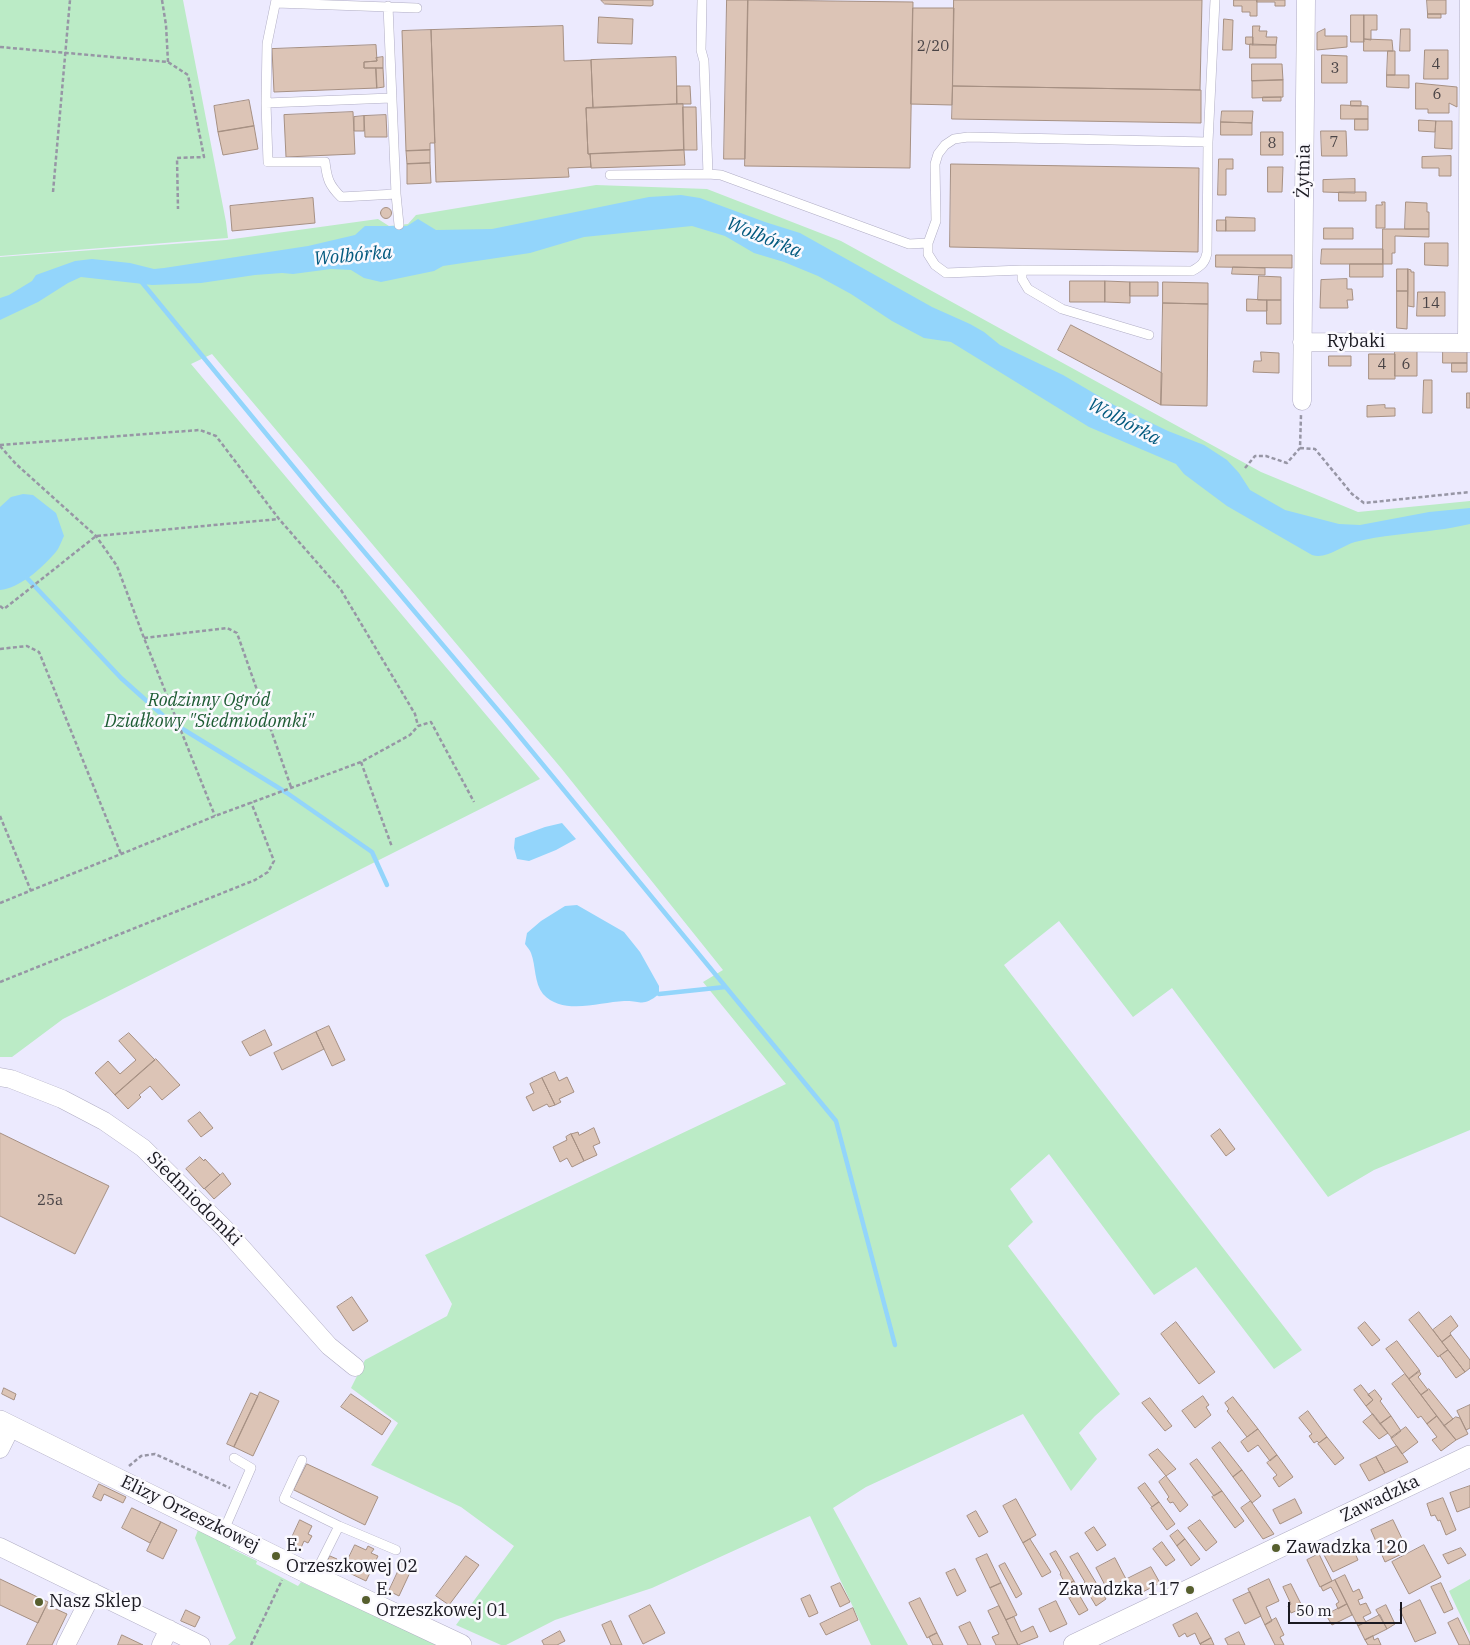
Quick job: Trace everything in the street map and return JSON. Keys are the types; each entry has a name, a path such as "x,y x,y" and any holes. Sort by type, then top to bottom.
{"street":[{"name":"Żytnia","path":"1302,342 1306,0"},
{"path":"1468,343 1469,0"},
{"name":"Rybaki","path":"1302,401 1302,342 1468,343"},
{"name":"Siedmiodomki","path":"0,1078 11,1080 62,1099 104,1121 143,1148 225,1229 329,1346 355,1367"},
{"path":"0,1449 5,1424"},
{"name":"Elizy Orzeszkowej","path":"5,1424 224,1530 314,1576 461,1645"},
{"name":"Zawadzka","path":"1074,1645 1470,1456"},
{"path":"0,1547 201,1645"},
{"path":"66,1645 93,1592"},
{"path":"161,1645 169,1629"}],"lane":[{"path":"702,0 701,50 704,61 708,174"},
{"path":"1208,142 968,137 954,139 945,145 938,154 935,164 936,221 928,242 928,254 935,265 946,273 1022,270 1192,271 1201,266 1206,260 1207,253 1208,142 1215,0"},
{"path":"396,194 341,197 332,188 326,175 325,162 268,162 266,104 267,44 276,1 417,8"},
{"path":"388,6 399,225"},
{"path":"266,104 392,98"},
{"path":"610,175 721,175 909,244 928,242"},
{"path":"1022,270 1022,279 1028,289 1062,310 1149,335"},
{"path":"224,1530 251,1468 234,1458"},
{"path":"302,1460 284,1499 339,1526 396,1550"},
{"path":"314,1576 339,1526"}],"path":[{"path":"52,192 70,0"},
{"path":"162,0 166,25 168,62"},
{"path":"0,48 168,62 188,75 204,157 177,158 178,209"},
{"path":"1245,468 1255,456 1266,456 1287,463 1300,448 1302,401"},
{"path":"0,445 200,430 216,436 279,519 342,590 416,714 418,726"},
{"path":"0,445 16,464 96,536 117,566 215,816"},
{"path":"1300,448 1315,449 1352,494 1364,503 1470,492"},
{"path":"0,606 4,609 96,536 279,519"},
{"path":"144,638 227,628 237,633 291,788"},
{"path":"0,649 27,646 39,652 121,854"},
{"path":"0,903 215,816 361,762 410,735 418,726 432,722 474,802"},
{"path":"361,762 392,848"},
{"path":"0,982 255,880 268,872 274,861 251,802"},
{"path":"0,816 31,891"},
{"path":"118,1478 122,1472 141,1456 155,1454 230,1488 236,1503"},
{"path":"251,1645 283,1576"}],"green space":[{"path":"0,0 183,0 228,238 0,256"},
{"name":"Rodzinny Ogród Działkowy \"Siedmiodomki\"","path":"596,185 707,189 841,241 1261,472 1358,512 1470,501 1470,1130 1374,1170 1328,1197 1172,988 1133,1017 1059,921 1004,965 1302,1350 1274,1369 1196,1267 1154,1295 1049,1154 1010,1189 1033,1222 1008,1246 1120,1394 1079,1433 1097,1459 1071,1491 1023,1414 866,1487 833,1508 908,1645 871,1645 810,1516 652,1588 555,1620 506,1645 501,1645 456,1625 514,1546 461,1507 371,1465 398,1423 351,1388 365,1360 447,1316 452,1304 425,1255 786,1084 703,982 723,970 561,768 212,354 191,364 540,779 63,1019 12,1057 0,1057 0,257 226,240 378,219 389,226 408,224 416,215"},
{"path":"198,1530 230,1545 230,1548 257,1561 256,1564 298,1586 301,1582 438,1645 228,1645 236,1638 195,1538"},
{"path":"1470,1579 1470,1636 1449,1591"}],"water":[{"name":"Wolbórka","path":"681,195 700,198 800,233 932,307 970,324 1000,345 1063,375 1114,405 1168,431 1204,445 1227,460 1239,473 1250,490 1285,510 1339,524 1360,525 1429,512 1470,508 1470,524 1385,536 1355,542 1323,556 1312,555 1227,506 1184,474 1176,464 1089,427 951,342 924,338 818,276 784,262 754,253 725,236 692,226 584,237 530,253 443,266 434,271 381,282 364,278 351,270 331,269 293,274 255,275 201,283 152,285 81,277 38,302 0,320 0,298 9,295 32,281 36,275 75,261 92,259 130,263 154,269 164,268 308,246 355,235 365,226 407,226 418,219 436,230 492,229 649,197"},
{"path":"23,494 33,495 56,513 64,536 50,559 37,571 23,581 0,590 0,507 11,497"},
{"path":"562,823 576,839 529,861 517,859 514,848 515,838"},
{"path":"577,905 624,932 640,952 659,986 659,994 645,1002 624,1001 571,1006 551,1001 543,994 538,985 533,958 525,944 527,933 541,921 565,906"}],"building":[{"path":"601,0 653,0 653,5 605,4"},
{"path":"727,0 748,0 745,159 724,159"},
{"path":"748,0 913,2 910,168 745,166"},
{"path":"954,0 1202,0 1200,90 953,86"},
{"path":"1234,0 1257,0 1257,16 1250,16 1250,12 1242,12 1242,6 1234,6"},
{"path":"1257,0 1285,0 1285,6 1275,6 1275,2 1257,2"},
{"path":"1427,0 1446,0 1446,14 1428,14"},
{"path":"913,8 954,8 952,105 911,104"},
{"path":"1428,14 1441,14 1441,18 1428,18"},
{"path":"1351,15 1364,15 1364,42 1351,42"},
{"path":"1364,15 1377,15 1377,30 1371,30 1371,40 1364,39"},
{"path":"599,17 633,19 632,44 598,43"},
{"path":"1224,19 1233,20 1232,50 1223,50"},
{"path":"563,26 564,61 591,60 593,108 586,108 588,154 590,154 591,167 568,168 569,177 436,182 431,30"},
{"path":"1253,26 1260,26 1259,31 1267,31 1266,37 1277,37 1276,45 1253,45"},
{"path":"1325,29 1325,36 1347,36 1347,47 1317,50 1317,33"},
{"path":"1401,29 1410,29 1410,51 1400,51"},
{"path":"431,30 435,143 430,143 430,150 406,151 402,31"},
{"path":"1246,37 1253,37 1253,45 1246,44"},
{"path":"1364,39 1392,40 1393,51 1364,51"},
{"path":"1250,44 1276,45 1276,58 1250,58"},
{"path":"376,45 377,61 364,62 364,68 376,68 377,88 274,92 272,49"},
{"path":"1425,50 1448,50 1448,79 1424,79"},
{"path":"1388,51 1395,51 1395,75 1387,75"},
{"path":"1322,55 1347,56 1347,83 1322,83"},
{"path":"383,57 383,68 364,68 364,62 377,61 376,58"},
{"path":"676,57 677,104 593,108 591,60"},
{"path":"1252,64 1282,64 1283,80 1252,81"},
{"path":"376,68 383,68 384,87 377,88"},
{"path":"1387,75 1409,75 1409,88 1387,87"},
{"path":"1283,80 1283,97 1252,98 1252,81"},
{"path":"1416,83 1457,87 1457,107 1449,103 1449,113 1428,113 1428,109 1416,109"},
{"path":"677,86 690,86 691,104 677,104"},
{"path":"953,86 1201,90 1201,123 952,119"},
{"path":"1263,97 1281,97 1281,101 1263,101"},
{"path":"249,100 254,126 218,132 214,106"},
{"path":"1351,101 1361,101 1361,106 1351,106"},
{"path":"683,104 684,150 588,154 586,108"},
{"path":"1341,105 1368,106 1368,119 1341,119"},
{"path":"683,107 696,107 697,150 684,150"},
{"path":"1222,111 1253,111 1252,123 1221,122"},
{"path":"353,112 355,154 286,157 284,115"},
{"path":"386,115 387,137 365,137 364,116"},
{"path":"364,116 364,131 354,131 354,117"},
{"path":"1355,119 1368,119 1368,130 1355,130"},
{"path":"1419,120 1436,121 1435,132 1419,131"},
{"path":"1436,121 1452,121 1452,149 1435,148"},
{"path":"1221,122 1252,123 1252,135 1221,135"},
{"path":"254,126 258,149 223,155 218,132"},
{"path":"1321,131 1346,131 1347,156 1322,156"},
{"path":"1261,132 1283,132 1283,155 1261,155"},
{"path":"430,150 430,163 407,164 406,151"},
{"path":"684,150 685,165 591,168 590,154"},
{"path":"1451,156 1451,176 1439,176 1439,168 1422,168 1422,157"},
{"path":"1219,159 1233,159 1233,169 1226,169 1226,195 1218,195"},
{"path":"430,163 431,183 407,184 407,164"},
{"path":"951,164 1199,168 1198,252 950,247"},
{"path":"1268,167 1283,167 1282,192 1268,192"},
{"path":"1355,179 1355,193 1323,192 1323,180"},
{"path":"1339,192 1366,192 1366,201 1339,201"},
{"path":"313,198 315,223 232,231 230,206"},
{"path":"1382,202 1385,202 1385,228 1376,228 1376,205 1382,205"},
{"path":"1406,202 1427,203 1429,229 1405,229"},
{"path":"386,207 392,213 386,219 380,213"},
{"path":"1226,217 1255,218 1255,231 1226,231"},
{"path":"1217,220 1226,220 1226,231 1217,231"},
{"path":"1324,228 1353,228 1353,239 1324,239"},
{"path":"1383,229 1429,229 1429,237 1395,236 1395,253 1392,253 1392,264 1383,264"},
{"path":"1425,243 1448,243 1448,266 1425,265"},
{"path":"1322,249 1383,249 1383,264 1321,264"},
{"path":"1216,255 1292,255 1292,268 1216,267"},
{"path":"1350,264 1383,264 1383,277 1350,277"},
{"path":"1233,267 1265,268 1265,275 1232,274"},
{"path":"1397,269 1408,269 1408,291 1397,291"},
{"path":"1408,269 1414,272 1414,307 1408,306"},
{"path":"1259,276 1281,277 1281,300 1258,300"},
{"path":"1347,279 1347,289 1352,289 1353,300 1347,300 1348,308 1320,308 1321,280"},
{"path":"1070,281 1105,281 1105,302 1070,302"},
{"path":"1105,281 1130,282 1130,303 1105,302"},
{"path":"1130,282 1158,282 1158,296 1130,296"},
{"path":"1163,282 1208,283 1208,304 1163,303"},
{"path":"1397,291 1408,291 1407,329 1397,328"},
{"path":"1418,292 1445,292 1445,316 1417,316"},
{"path":"1247,299 1267,300 1267,311 1247,311"},
{"path":"1267,300 1281,300 1281,324 1267,324"},
{"path":"1163,303 1208,304 1207,406 1161,405"},
{"path":"1071,325 1162,373 1161,405 1058,350"},
{"path":"1395,350 1417,350 1417,376 1395,376"},
{"path":"1443,351 1467,351 1467,363 1443,363"},
{"path":"1261,352 1279,353 1279,373 1253,372 1254,361 1261,361"},
{"path":"1369,354 1395,354 1395,379 1369,379"},
{"path":"1329,356 1351,356 1351,366 1329,366"},
{"path":"1452,363 1467,363 1467,372 1452,372"},
{"path":"1424,380 1432,380 1432,413 1423,413"},
{"path":"1467,393 1470,393 1470,408 1467,408"},
{"path":"1385,405 1385,408 1395,408 1395,416 1367,417 1367,406"},
{"path":"329,1026 345,1060 332,1066 316,1032"},
{"path":"265,1030 272,1045 250,1056 242,1042"},
{"path":"316,1032 324,1049 282,1070 274,1053"},
{"path":"129,1033 155,1060 115,1095 95,1073 108,1061 120,1074 136,1060 119,1041"},
{"path":"156,1059 180,1085 162,1100 150,1086 139,1095 141,1097 128,1109 115,1095"},
{"path":"555,1072 559,1081 567,1077 574,1092 559,1099 561,1102 555,1105 542,1078"},
{"path":"542,1078 555,1105 549,1107 547,1104 533,1111 526,1097 534,1093 530,1084"},
{"path":"200,1112 213,1128 201,1137 188,1121"},
{"path":"594,1128 600,1143 593,1146 597,1155 584,1161 571,1134 578,1132 579,1135"},
{"path":"1220,1129 1235,1149 1226,1156 1211,1136"},
{"path":"0,1133 109,1186 75,1254 0,1216"},
{"path":"571,1134 584,1161 572,1167 567,1158 560,1162 553,1147 567,1140 566,1137"},
{"path":"200,1157 204,1161 205,1159 220,1175 204,1189 186,1169"},
{"path":"223,1173 231,1184 214,1199 205,1189"},
{"path":"352,1297 368,1321 353,1331 337,1307"},
{"path":"1419,1312 1448,1350 1438,1357 1409,1320"},
{"path":"1451,1316 1458,1326 1442,1342 1433,1330"},
{"path":"1176,1322 1215,1372 1199,1384 1161,1334"},
{"path":"1365,1322 1380,1340 1372,1346 1358,1328"},
{"path":"1451,1335 1470,1360 1470,1368 1465,1372 1442,1342"},
{"path":"1397,1341 1420,1371 1409,1379 1386,1349"},
{"path":"1448,1350 1465,1372 1456,1378 1440,1356"},
{"path":"1419,1371 1421,1374 1418,1377 1428,1390 1421,1395 1409,1379"},
{"path":"1405,1374 1437,1416 1427,1424 1421,1416 1418,1418 1392,1384"},
{"path":"1361,1385 1373,1400 1366,1406 1354,1390"},
{"path":"4,1388 16,1394 14,1400 2,1394"},
{"path":"1429,1389 1453,1419 1444,1426 1421,1395"},
{"path":"1375,1390 1382,1399 1380,1401 1391,1416 1380,1424 1366,1406 1373,1400 1368,1395"},
{"path":"260,1392 279,1401 253,1456 234,1447"},
{"path":"251,1393 258,1396 234,1447 227,1444"},
{"path":"351,1394 391,1421 382,1435 341,1407"},
{"path":"1203,1396 1209,1405 1206,1407 1211,1415 1195,1428 1182,1411"},
{"path":"1233,1397 1258,1429 1247,1437 1227,1411 1229,1409 1225,1403"},
{"path":"1150,1398 1172,1426 1165,1431 1142,1403"},
{"path":"1470,1405 1470,1428 1466,1430 1457,1411"},
{"path":"1308,1411 1327,1437 1319,1443 1317,1441 1314,1443 1309,1436 1312,1434 1299,1418"},
{"path":"1373,1414 1388,1433 1379,1439 1363,1422"},
{"path":"1391,1416 1401,1431 1392,1438 1380,1424"},
{"path":"1437,1416 1456,1440 1441,1451 1432,1440 1437,1437 1427,1424"},
{"path":"1456,1417 1460,1418 1468,1434 1456,1440 1444,1426"},
{"path":"1406,1427 1418,1442 1402,1454 1391,1438"},
{"path":"1258,1429 1277,1455 1270,1461 1258,1445 1248,1452 1241,1442"},
{"path":"1327,1437 1344,1458 1335,1465 1318,1444"},
{"path":"1220,1442 1242,1470 1233,1477 1212,1448"},
{"path":"1397,1446 1408,1462 1385,1473 1376,1457"},
{"path":"1158,1449 1176,1469 1166,1476 1149,1455"},
{"path":"1277,1455 1293,1477 1279,1487 1273,1478 1277,1475 1267,1463"},
{"path":"1376,1457 1385,1473 1369,1481 1360,1465"},
{"path":"1197,1459 1222,1491 1214,1496 1190,1464"},
{"path":"307,1464 378,1497 365,1525 294,1490"},
{"path":"1242,1470 1261,1496 1252,1503 1233,1477"},
{"path":"1166,1476 1188,1505 1180,1512 1173,1502 1170,1503 1167,1499 1169,1497 1159,1482"},
{"path":"1145,1483 1159,1502 1152,1507 1138,1488"},
{"path":"99,1484 126,1497 123,1503 104,1494 101,1501 93,1497"},
{"path":"1470,1486 1470,1507 1457,1512 1450,1493"},
{"path":"1222,1491 1244,1521 1235,1528 1212,1497"},
{"path":"1443,1498 1456,1530 1446,1535 1440,1520 1438,1521 1435,1515 1431,1516 1427,1504"},
{"path":"1016,1499 1036,1535 1023,1543 1003,1506"},
{"path":"1295,1499 1302,1513 1280,1524 1273,1510"},
{"path":"1251,1501 1274,1534 1263,1539 1241,1508"},
{"path":"1159,1502 1175,1524 1167,1530 1151,1508"},
{"path":"132,1508 161,1522 150,1543 122,1528"},
{"path":"976,1511 988,1532 979,1537 967,1516"},
{"path":"300,1520 312,1526 308,1534 312,1536 308,1543 304,1541 300,1550 289,1544"},
{"path":"1200,1520 1217,1542 1206,1551 1188,1528"},
{"path":"1393,1520 1408,1551 1385,1562 1371,1530"},
{"path":"161,1522 177,1530 163,1559 147,1551"},
{"path":"1094,1527 1106,1545 1097,1551 1085,1533"},
{"path":"1178,1530 1185,1539 1177,1546 1170,1536"},
{"path":"1030,1539 1051,1572 1042,1577 1023,1543"},
{"path":"1185,1539 1200,1559 1191,1566 1177,1546"},
{"path":"1162,1542 1175,1560 1166,1566 1153,1549"},
{"path":"1350,1542 1358,1560 1333,1572 1324,1555"},
{"path":"355,1545 366,1550 368,1546 374,1549 371,1553 378,1556 366,1581 343,1570"},
{"path":"1424,1545 1441,1577 1409,1594 1392,1562"},
{"path":"1461,1548 1466,1555 1448,1564 1443,1555"},
{"path":"1056,1551 1074,1581 1066,1585 1050,1554"},
{"path":"1078,1553 1106,1599 1096,1606 1083,1584 1085,1582 1070,1557"},
{"path":"987,1554 1001,1583 990,1588 976,1559"},
{"path":"1319,1554 1332,1581 1320,1587 1307,1560"},
{"path":"330,1556 337,1559 334,1566 327,1563"},
{"path":"466,1556 479,1565 449,1605 436,1596"},
{"path":"1115,1558 1126,1579 1107,1589 1096,1568"},
{"path":"403,1561 413,1566 399,1596 389,1591"},
{"path":"1005,1563 1022,1594 1016,1598 999,1566"},
{"path":"1151,1567 1160,1583 1135,1596 1127,1579"},
{"path":"955,1569 966,1591 957,1596 946,1573"},
{"path":"1345,1575 1353,1592 1359,1589 1363,1598 1358,1600 1360,1605 1366,1603 1371,1613 1363,1617 1366,1622 1358,1626 1335,1580"},
{"path":"0,1579 48,1602 38,1623 0,1605"},
{"path":"1269,1579 1279,1601 1266,1607 1272,1621 1265,1625 1248,1589"},
{"path":"1335,1580 1347,1604 1338,1609 1336,1604 1339,1602 1331,1587 1323,1591 1321,1587"},
{"path":"1074,1581 1080,1592 1069,1598 1063,1587"},
{"path":"840,1583 850,1602 840,1607 831,1587"},
{"path":"1001,1583 1017,1615 1006,1620 990,1588"},
{"path":"1441,1583 1453,1609 1444,1613 1431,1587"},
{"path":"1291,1584 1303,1608 1291,1613 1288,1606 1291,1604 1283,1587"},
{"path":"1250,1592 1261,1616 1245,1624 1233,1600"},
{"path":"1078,1593 1088,1610 1079,1615 1069,1598"},
{"path":"810,1595 818,1613 809,1617 801,1599"},
{"path":"920,1598 937,1633 927,1638 909,1603"},
{"path":"1420,1600 1436,1633 1415,1642 1400,1610"},
{"path":"1056,1601 1067,1624 1050,1632 1039,1609"},
{"path":"1347,1604 1352,1615 1332,1625 1326,1615"},
{"path":"47,1605 67,1614 52,1645 27,1645"},
{"path":"650,1605 665,1633 643,1644 629,1616"},
{"path":"1386,1605 1395,1624 1387,1629 1376,1610"},
{"path":"999,1606 1018,1645 996,1645 992,1637 999,1634 988,1611"},
{"path":"853,1608 858,1620 826,1635 820,1624"},
{"path":"186,1610 200,1617 195,1627 181,1621"},
{"path":"1197,1613 1211,1638 1200,1644 1195,1633 1187,1637 1185,1633 1179,1637 1173,1625"},
{"path":"1380,1615 1387,1629 1365,1640 1358,1626"},
{"path":"1014,1617 1021,1632 1033,1626 1038,1637 1018,1645 1006,1620"},
{"path":"1276,1618 1284,1635 1280,1637 1284,1645 1275,1645 1265,1625"},
{"path":"1458,1618 1470,1645 1459,1645 1448,1623"},
{"path":"611,1621 622,1645 611,1645 602,1625"},
{"path":"970,1622 981,1645 968,1645 959,1627"},
{"path":"560,1631 565,1641 557,1645 544,1645 542,1641"},
{"path":"1239,1632 1245,1645 1228,1645 1225,1639"},
{"path":"937,1633 943,1645 933,1645 929,1637"},
{"path":"122,1635 143,1645 118,1645"},
{"path":"1373,1636 1374,1640 1378,1638 1381,1645 1368,1645 1365,1640"},
{"path":"1211,1638 1214,1645 1200,1644"}],"waterway":[{"path":"140,280 323,503 507,721 836,1121 895,1345"},
{"path":"27,578 121,678 168,720 287,793 372,852 387,885"},
{"path":"659,994 725,987"}],"place":[{"name":"Zawadzka 120","path":"1276,1548"},
{"name":"E. Orzeszkowej 02","path":"276,1556"},
{"name":"Zawadzka 117","path":"1190,1590"},
{"name":"E. Orzeszkowej 01","path":"366,1600"},
{"name":"Nasz Sklep","path":"39,1602"}]}
